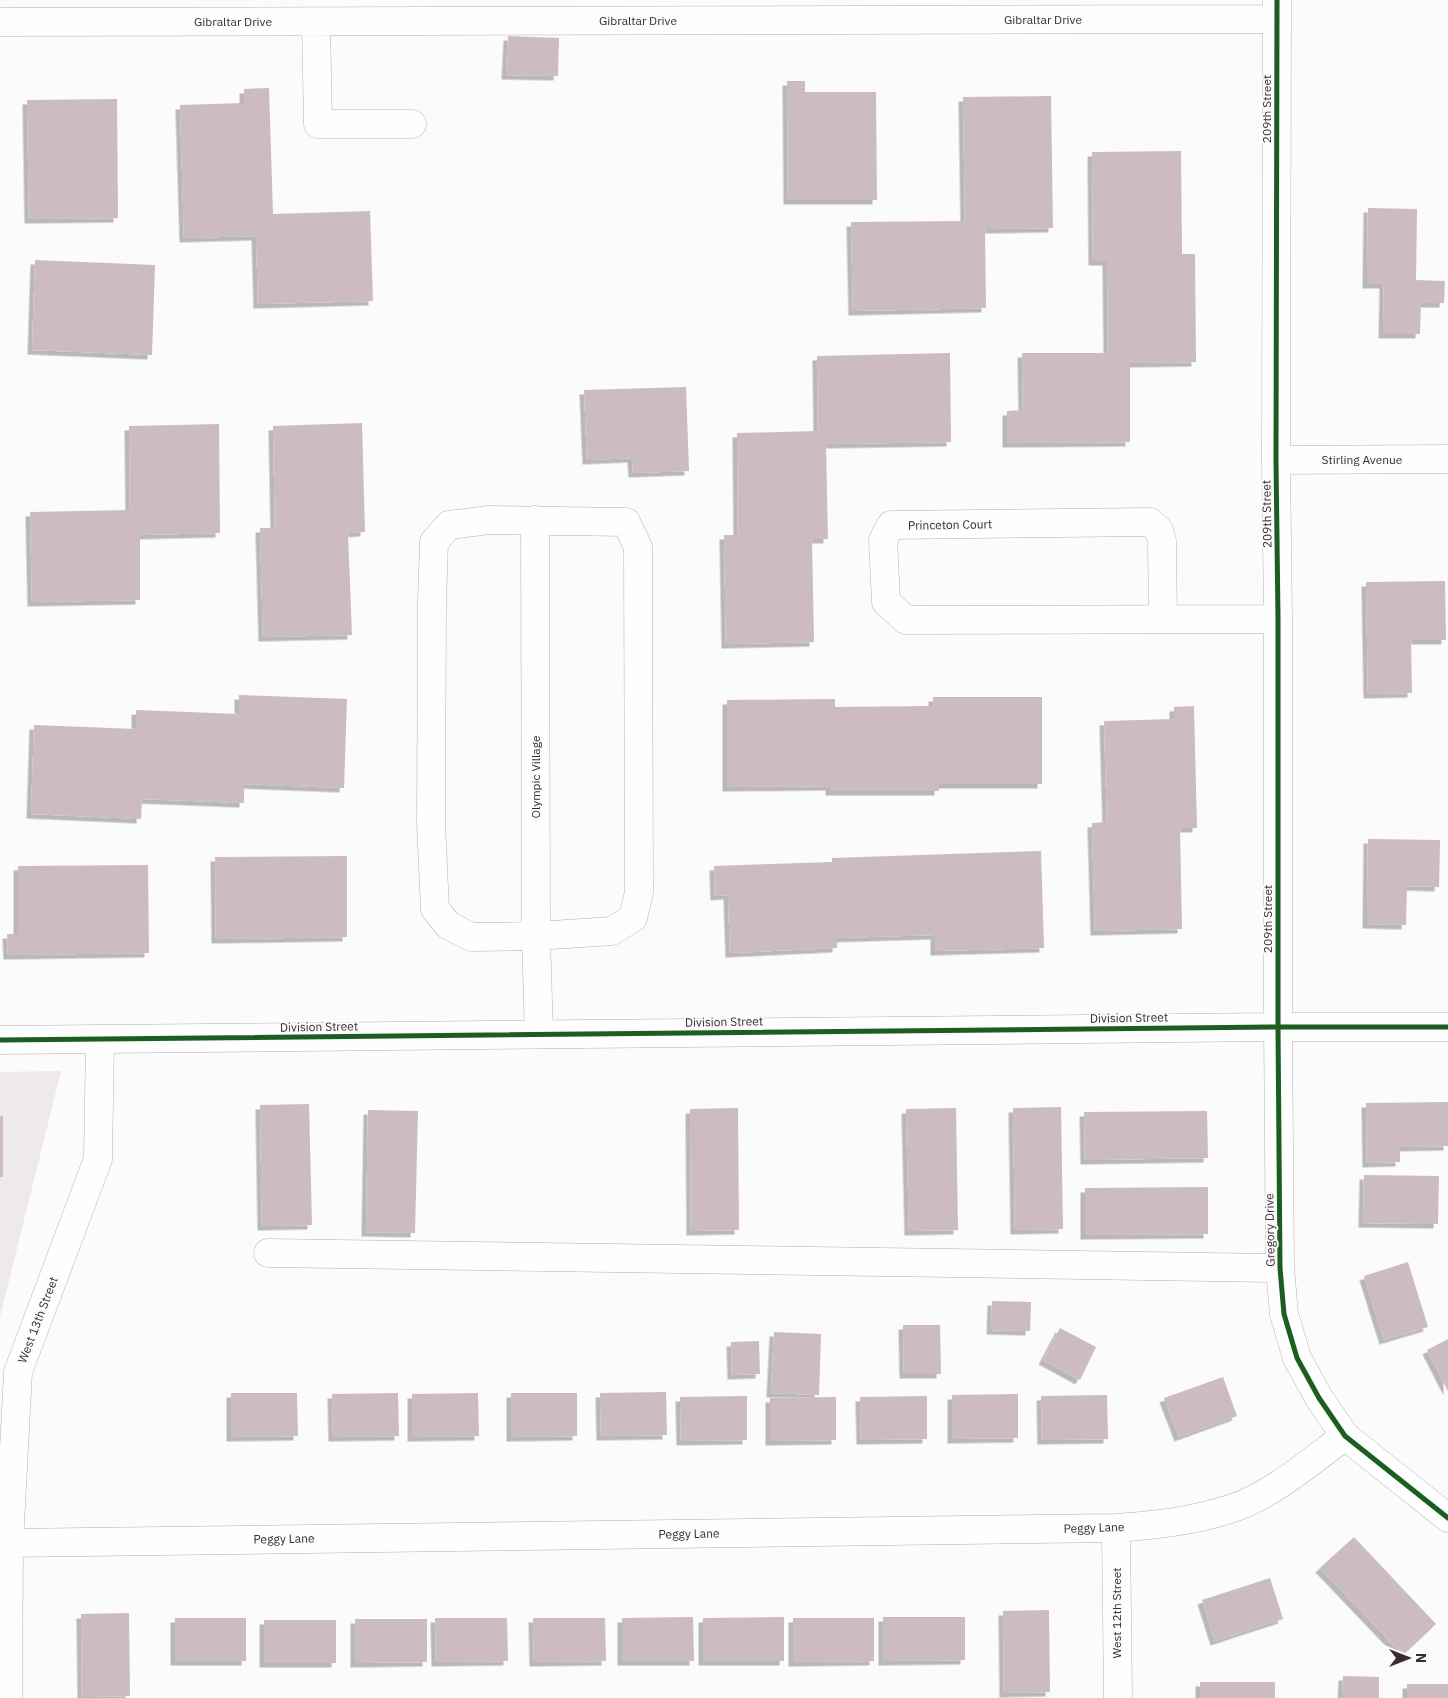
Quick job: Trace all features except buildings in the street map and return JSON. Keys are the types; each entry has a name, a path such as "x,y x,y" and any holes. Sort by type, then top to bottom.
{"street":[{"name":"Gibraltar Drive","path":"0,22 316,22 1277,10"},
{"name":"209th Street","path":"1277,10 1278,1027"},
{"path":"316,22 318,124 412,124"},
{"name":"Stirling Avenue","path":"1276,460 1448,460"},
{"path":"488,520 535,520 626,522 638,547 639,892 633,918 612,931 536,936 470,936 448,925 435,909 431,824 434,542 449,525 488,520"},
{"name":"Olympic Village","path":"535,520 536,936 539,1034"},
{"name":"Princeton Court","path":"1163,619 1162,541 1159,530 1150,522 891,525 883,540 886,602 906,620 1278,619"},
{"name":"Division Street","path":"0,1040 1278,1027 1448,1027"},
{"name":"Gregory Drive","path":"1278,1027 1280,1268 1284,1314 1298,1358 1319,1398 1345,1436 1448,1518"},
{"name":"West 13th Street","path":"8,1698 9,1543 18,1372 98,1159 100,1039"},
{"path":"268,1253 1280,1268"},
{"name":"Peggy Lane","path":"9,1543 1116,1528 1177,1523 1234,1508 1261,1495 1345,1436"},
{"name":"West 12th Street","path":"1116,1528 1118,1698"}],"shaded area":[{"path":"61,1071 0,1317 0,1072"}],"cycle path":[{"path":"1277,0 1278,1027 1280,1268 1284,1314 1297,1358 1319,1398 1345,1436 1448,1518"},
{"path":"0,1040 1278,1027 1448,1027"}]}
